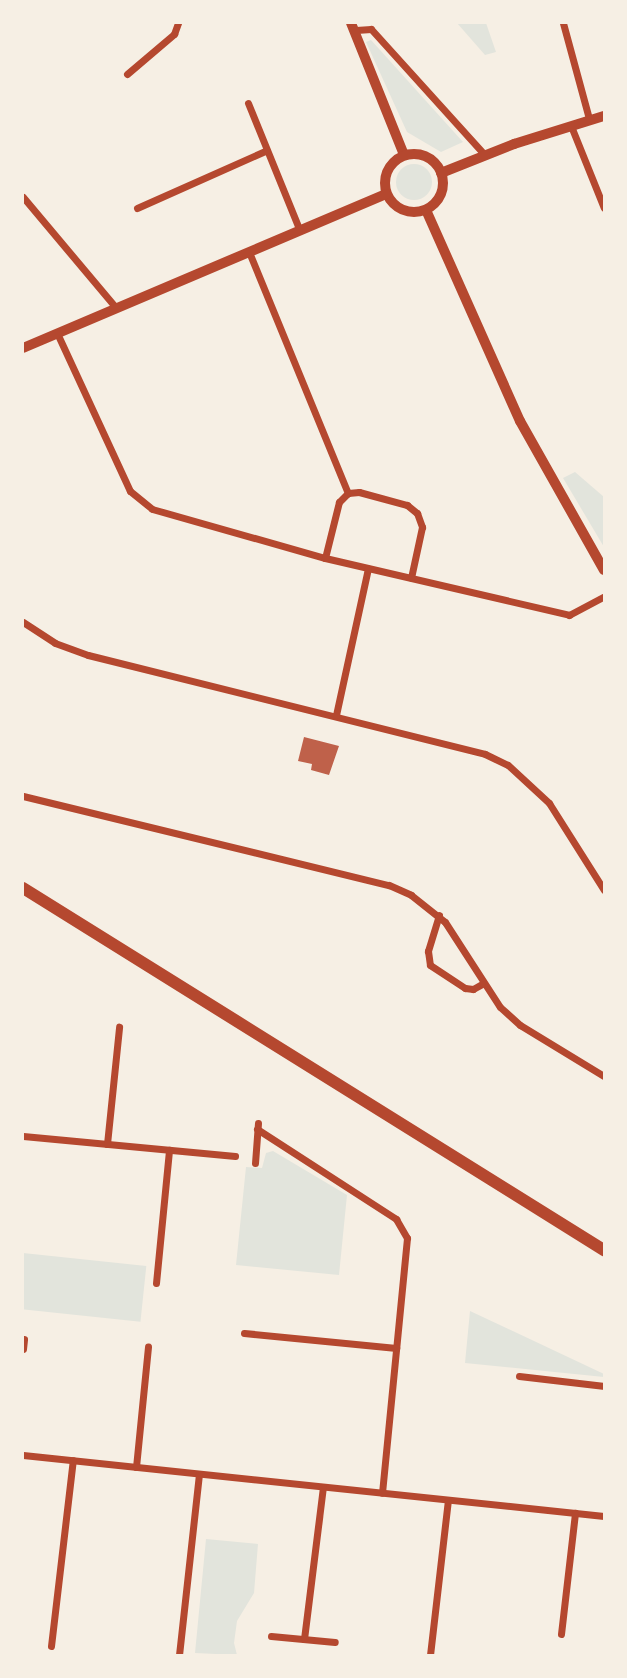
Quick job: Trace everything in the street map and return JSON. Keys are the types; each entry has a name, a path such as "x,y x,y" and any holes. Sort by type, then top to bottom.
{"main road":[{"path":"23,888 604,1250"}],"street":[{"path":"127,74 174,34 177,23"},
{"path":"563,23 589,120"},
{"path":"404,155 353,27 371,29 485,155"},
{"path":"248,103 300,231"},
{"path":"441,173 485,155 604,116"},
{"path":"570,126 604,208"},
{"path":"137,208 267,150"},
{"path":"404,155 422,155 437,165 441,173 441,195 426,210 402,210 386,194 385,175 389,166 404,155"},
{"path":"23,348 386,194"},
{"path":"23,197 116,308"},
{"path":"426,210 520,421 604,570"},
{"path":"249,252 348,493"},
{"path":"57,333 131,491 145,503 170,516 325,558 569,615 604,596"},
{"path":"325,558 339,502 348,493 359,492 407,505 417,513 422,527 411,578"},
{"path":"336,715 368,568"},
{"path":"23,622 55,643 88,655 485,754 508,765 549,803 604,890"},
{"path":"23,796 389,886 411,895 439,915 499,1007 520,1025 604,1076"},
{"path":"439,915 428,951 430,965 465,988 473,989 482,984"},
{"path":"107,1144 120,1027"},
{"path":"255,1163 257,1126 396,1219 407,1238 382,1493"},
{"path":"23,1136 235,1157"},
{"path":"156,1283 169,1150"},
{"path":"244,1333 396,1348"},
{"path":"23,1349 24,1339"},
{"path":"136,1467 148,1347"},
{"path":"519,1376 604,1386"},
{"path":"23,1455 604,1516"},
{"path":"51,1646 73,1460"},
{"path":"179,1655 198,1474"},
{"path":"304,1639 323,1487"},
{"path":"430,1655 449,1500"},
{"path":"561,1634 575,1513"},
{"path":"271,1636 335,1642"}],"shaded area":[{"path":"457,23 486,23 496,52 485,55"},
{"path":"371,40 463,142 441,152 407,132 366,42"},
{"path":"414,164 427,169 432,182 427,195 414,200 401,195 396,182 401,169"},
{"path":"575,472 604,497 604,547 563,478"},
{"path":"273,1151 347,1195 339,1275 236,1265 246,1167 262,1168 266,1153"},
{"path":"23,1253 146,1266 140,1322 23,1309"},
{"path":"470,1311 604,1374 604,1377 465,1363"},
{"path":"206,1539 258,1544 254,1593 237,1621 234,1643 237,1655 195,1653"}],"building":[{"path":"304,737 339,746 329,775 311,770 312,764 298,761"}]}
